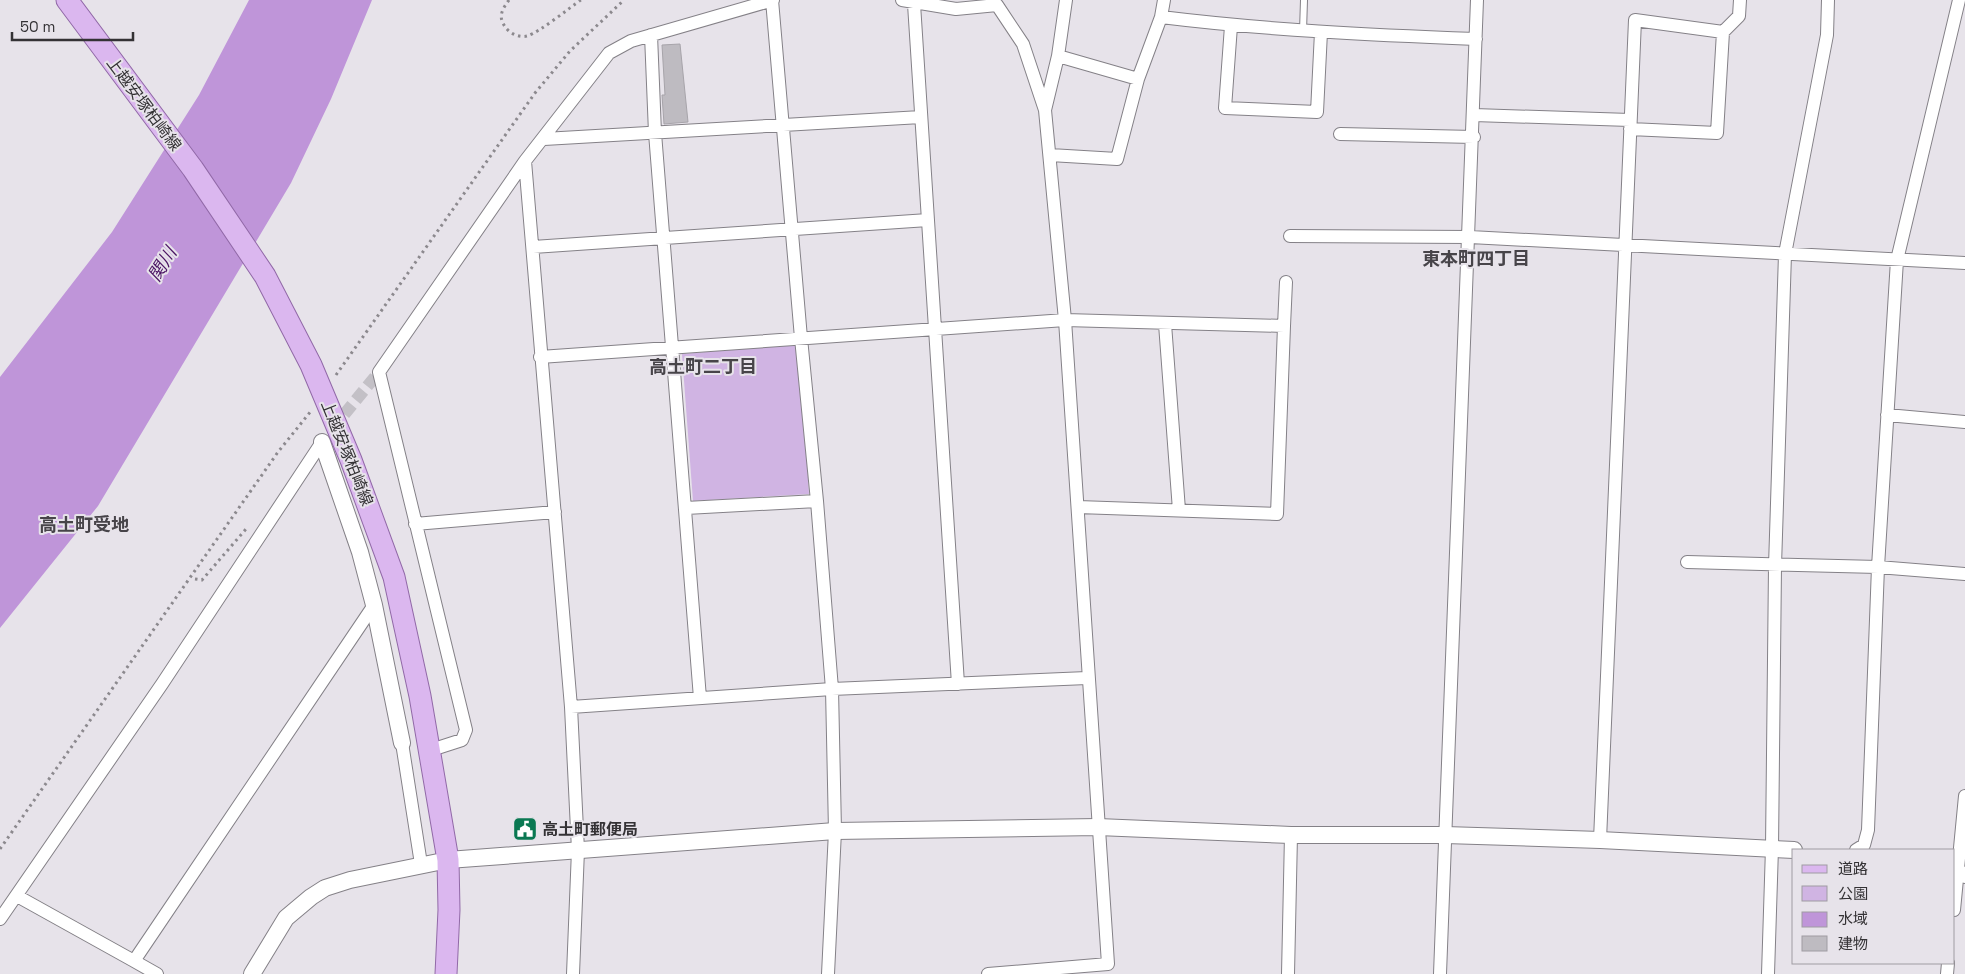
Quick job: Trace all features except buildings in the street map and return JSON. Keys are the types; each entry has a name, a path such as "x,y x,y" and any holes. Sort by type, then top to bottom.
{"main road":[{"name":"上越安塚柏崎線","path":"66,0 222,211 265,276 311,366 351,460 394,577 420,696 448,860 449,910 446,974"}],"street":[{"path":"428,751 453,745 462,740 466,730 378,372 525,161 609,53 631,41 772,0 801,338 818,500 832,689 835,831 828,974"},
{"path":"1045,110 1058,56 1066,0"},
{"path":"1050,155 1117,159 1138,79 1161,17 1164,0"},
{"path":"1440,974 1478,0"},
{"path":"1474,115 1717,132 1723,32 1739,16 1740,0"},
{"path":"1768,974 1772,848 1775,566 1785,254 1827,35 1828,0"},
{"path":"1858,849 1864,845 1868,830 1878,567 1897,260 1959,0"},
{"path":"958,684 921,117 908,2 956,9 995,3 1023,44 1045,110 1065,320 1078,507 1087,678 1108,964 988,974"},
{"path":"1161,17 1231,26 1476,39"},
{"path":"1600,840 1635,20 1723,32"},
{"path":"1231,26 1225,108 1317,112 1321,32"},
{"path":"651,35 655,133 700,698"},
{"path":"1058,56 1138,79"},
{"path":"544,139 921,117"},
{"path":"1340,134 1474,137"},
{"path":"525,161 540,357 571,706 578,850 573,974"},
{"path":"533,247 928,220"},
{"path":"1290,236 1470,237 1965,263"},
{"path":"1078,507 1277,514 1286,282"},
{"path":"540,357 673,346 1065,320 1284,326"},
{"path":"1165,324 1180,510"},
{"path":"1888,415 1965,422"},
{"path":"322,442 347,511 374,605 402,743 421,864"},
{"path":"0,919 162,684 322,442"},
{"path":"686,508 818,500"},
{"path":"415,524 555,512"},
{"path":"1687,562 1775,566 1878,567 1965,574"},
{"path":"134,961 374,605"},
{"path":"571,706 832,689 1087,678"},
{"path":"1955,903 1965,796"},
{"path":"252,974 286,918 311,896 325,888 350,880 448,860 835,831 1098,827 1290,835 1445,834 1792,850"},
{"path":"1288,974 1290,835"},
{"path":"17,896 157,974"}],"lane":[{"path":"1303,31 1304,0"}],"path":[{"path":"509,0 502,10 502,22 507,30 516,35 527,36 580,0"},
{"path":"0,849 278,452 324,394 347,356 535,94 570,51 624,0"},
{"path":"195,579 202,580 209,574 251,523"}],"green space":[{"path":"800,344 809,494 693,501 682,354"}],"water":[{"name":"関川","path":"249,0 372,0 331,99 291,183 98,506 0,628 0,377 112,232 199,95"}],"tunnel":[{"path":"333,428 379,372"}],"place":[{"name":"高土町郵便局","path":"525,829"}],"district":[{"name":"東本町四丁目","path":"1476,258"},
{"name":"高土町二丁目","path":"703,366"},
{"name":"高土町受地","path":"84,524"}]}
